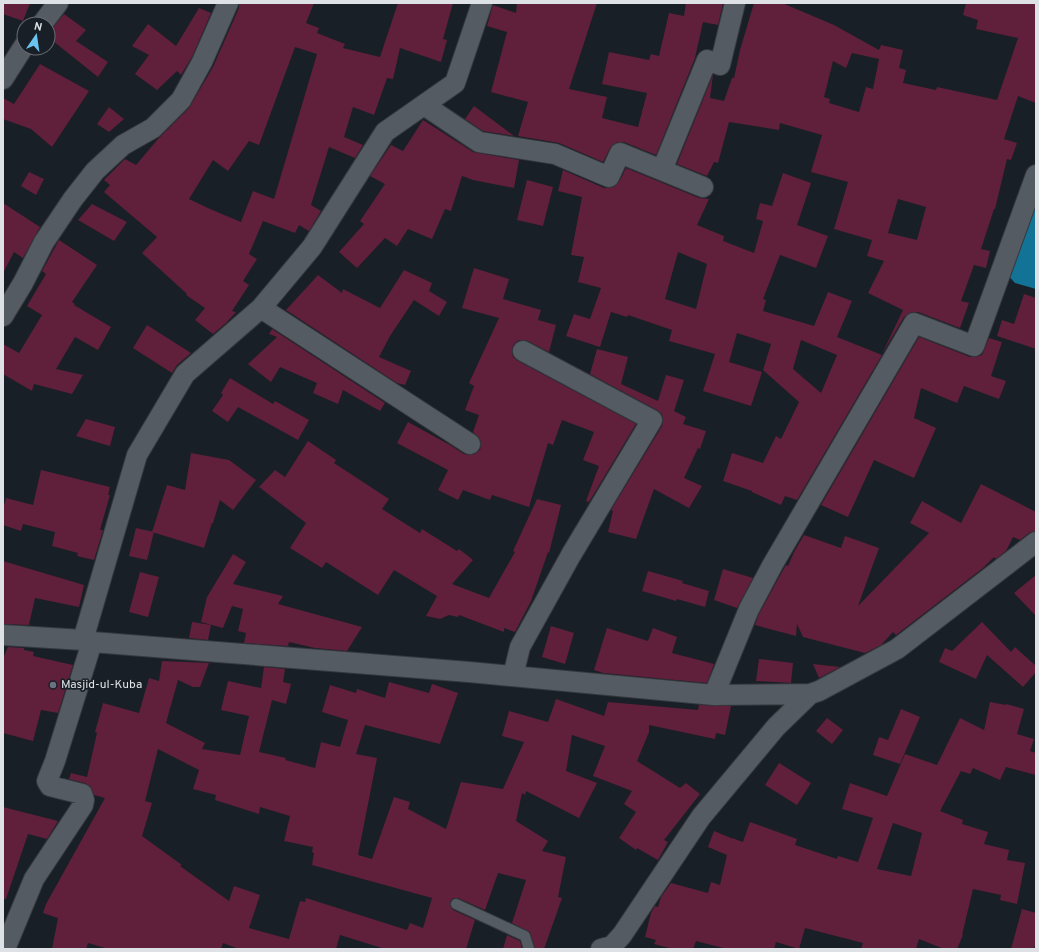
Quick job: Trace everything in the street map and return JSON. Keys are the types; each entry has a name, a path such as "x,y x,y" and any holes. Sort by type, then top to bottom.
{"street":[{"path":"48,16 58,3"},
{"path":"3,316 23,283 44,242 73,199 95,171 123,145 153,128 181,100 202,62 228,3"},
{"path":"5,949 34,879 83,805 84,800 82,794 50,786 47,781 57,756 82,640 138,455 185,374 261,308 312,248 385,132 455,83 482,3"},
{"path":"662,170 707,60 720,65 735,3"},
{"path":"3,79 18,56"},
{"path":"424,105 479,142 555,154 608,177 620,153 702,187"},
{"path":"714,695 749,609 769,571 914,323 974,346 1036,175"},
{"path":"261,308 470,444"},
{"path":"513,676 520,647 571,555 652,420 523,351"},
{"path":"3,635 82,640 513,676 714,695 810,694 819,691 897,649 1036,542"},
{"path":"601,949 612,946 622,935 701,817 776,726 810,694"}],"lane":[{"path":"456,904 525,936 529,949"}],"water":[{"path":"1036,179 1036,289 1015,283 1005,272"}],"building":[{"path":"3,3 30,3 25,16 16,16 16,19 3,14"},
{"path":"239,3 314,3 306,23 319,28 317,33 345,44 343,48 380,57 398,3 453,3 443,39 447,40 441,62 400,48 393,79 387,78 374,115 353,107 344,137 363,145 355,158 329,147 311,205 321,211 309,231 299,225 295,233 263,221 249,254 257,259 243,281 249,285 232,311 236,312 213,334 195,320 205,308 186,295 187,294 142,253 157,237 104,192 110,185 104,180 125,159 136,165 158,139 189,108 213,67 239,8","holes":["295,47 317,54 274,199 253,191 241,222 189,199 213,160 228,171 249,141 259,145"]},
{"path":"517,3 597,3 569,89 607,97 602,118 638,127 647,93 602,84 609,52 649,60 651,54 659,56 669,13 684,16 686,3 723,3 718,25 703,22 695,58 656,155 624,142 618,142 610,148 603,162 559,143 518,136 528,102 491,92 507,32 487,26 493,5 516,13"},
{"path":"754,3 782,3 834,25 879,50 881,45 903,50 899,68 906,70 903,83 936,90 937,87 997,100 1018,38 976,29 978,20 963,15 966,3 1036,3 1036,103 1018,96 1004,139 1017,143 1011,160 1007,159 995,209 981,249 990,251 986,268 974,265 961,301 969,303 960,328 918,312 912,312 904,317 882,354 903,310 868,293 884,261 867,256 872,240 834,229 848,182 811,172 822,135 780,123 779,130 729,122 718,163 714,162 707,176 677,164 713,75 710,98 724,101 732,78 734,78 740,50","holes":["852,53 879,59 873,89 866,87 859,112 829,103 830,99 824,97 833,61 846,68","898,199 926,207 917,240 888,233"]},
{"path":"199,8 211,13 192,57 181,75 177,71 157,90 135,74 149,55 132,46 148,24 176,46"},
{"path":"64,14 86,30 76,41 108,62 98,77 56,43 56,24"},
{"path":"40,64 89,91 52,147 31,129 3,119 3,98 14,104"},
{"path":"474,106 514,136 483,131 465,119"},
{"path":"109,107 124,119 109,132 97,124"},
{"path":"423,120 473,152 519,160 514,188 473,180 462,176 451,211 445,209 432,239 408,229 397,246 385,238 357,268 339,252 364,224 360,221 385,184 370,176 391,145 403,151"},
{"path":"626,168 699,198 709,199 697,225 724,236 723,241 754,253 763,221 756,219 760,203 772,206 783,173 811,183 797,225 828,236 816,268 780,255 763,299 766,300 763,311 814,326 828,292 852,301 837,337 882,355 797,500 785,496 781,505 752,491 723,481 732,453 763,463 776,436 781,439 799,402 763,370 771,344 737,333 729,362 762,372 751,406 703,391 715,354 669,341 672,330 628,315 627,317 611,312 600,347 566,336 574,314 590,319 601,288 578,282 584,257 571,255 582,197 558,191 563,170 604,188 615,186 619,182","holes":["678,252 707,264 696,309 665,299","801,340 837,355 821,393 793,369"]},
{"path":"29,172 44,179 36,195 21,186"},
{"path":"527,180 553,187 543,226 517,220"},
{"path":"3,203 40,227 23,258 14,252 3,273"},
{"path":"92,204 127,222 114,241 78,220"},
{"path":"59,240 97,265 72,302 75,304 74,305 111,327 98,350 75,337 56,369 83,375 72,394 34,384 32,391 3,374 3,344 19,353 42,315 27,306 46,274 42,271"},
{"path":"474,268 509,279 503,299 541,310 538,320 556,325 549,352 528,341 522,340 517,341 513,346 513,357 636,424 589,502 586,501 599,466 583,460 594,432 562,420 553,445 548,443 529,507 492,495 490,500 463,490 458,500 438,490 448,470 397,443 408,422 464,454 475,454 480,450 480,439 473,432 479,415 465,410 474,386 469,383 499,318 462,308"},
{"path":"404,270 432,283 429,291 447,302 439,316 414,300 390,336 379,357 411,371 405,385 397,383 286,310 318,275 342,293 343,289 380,308"},
{"path":"1024,294 1036,298 1036,349 997,336 1002,320 1014,324"},
{"path":"147,325 191,353 177,365 172,373 133,348"},
{"path":"272,329 385,403 380,411 343,390 338,404 313,393 317,383 280,367 271,382 248,364 277,337 269,334"},
{"path":"919,337 970,357 982,355 989,338 1002,342 991,376 1006,381 999,399 964,386 957,403 921,388 914,418 936,428 914,478 874,460 848,517 821,505"},
{"path":"597,349 628,357 621,384 658,401 666,375 684,380 674,411 686,417 683,424 706,431 700,449 698,448 684,478 702,486 689,508 654,489 636,539 608,532 613,511 611,510 662,426 662,414 590,374"},
{"path":"230,378 273,404 275,401 309,420 298,440 238,407 228,422 212,411 223,395 221,393"},
{"path":"86,419 115,427 110,446 76,436"},
{"path":"308,441 336,460 334,463 389,499 382,509 420,533 422,529 457,551 459,549 473,560 452,584 489,598 515,552 513,551 537,499 561,505 549,553 548,552 531,601 515,632 504,628 504,632 459,615 458,617 449,615 440,619 426,616 437,596 394,570 378,595 326,562 322,568 290,548 306,523 259,487 275,470 285,477"},
{"path":"191,453 229,460 256,480 233,510 220,500 204,548 152,532 167,485 185,490"},
{"path":"41,470 110,487 108,495 110,495 100,530 103,530 94,560 77,556 78,553 52,546 55,532 23,524 21,531 3,525 3,509 6,498 33,505"},
{"path":"981,484 1036,512 1036,531 1029,533 1020,540 1013,537 1006,551 996,559 994,557 983,568 896,635 893,632 881,645 865,653 803,637 797,624 796,636 755,625 759,614 786,565 788,566 804,535 841,548 845,536 879,548 858,606 929,533 910,523 922,501 961,523"},
{"path":"136,528 154,532 147,560 129,556"},
{"path":"233,554 246,562 233,584 283,596 278,604 362,627 347,651 315,648 289,642 288,646 244,643 246,633 238,631 243,609 232,606 223,628 201,622 207,597"},
{"path":"3,561 84,585 79,607 35,598 29,625 3,624"},
{"path":"723,569 753,578 737,608 714,600"},
{"path":"648,571 683,581 682,583 709,591 705,607 677,599 676,601 642,591"},
{"path":"140,572 159,577 148,617 129,612"},
{"path":"1036,575 1036,616 1014,593"},
{"path":"192,622 211,625 208,640 189,638"},
{"path":"982,622 1011,652 1015,647 1036,666 1036,672 1023,687 987,655 976,679 939,662 945,648 952,651"},
{"path":"551,626 574,633 565,664 542,657"},
{"path":"607,628 648,641 653,628 677,637 672,653 714,664 707,683 603,673 594,670"},
{"path":"8,647 24,648 24,650 34,652 33,656 73,665 58,713 41,710 33,741 3,733 3,658"},
{"path":"759,659 793,663 791,683 756,681"},
{"path":"162,661 209,663 200,687 193,687 178,680 166,723 205,743 202,749 240,755 249,716 221,710 228,681 261,688 264,667 285,669 283,682 291,684 286,704 272,700 259,752 286,758 285,760 315,768 321,742 340,747 348,720 322,712 330,685 356,693 357,689 385,698 389,682 429,693 432,684 458,693 440,744 365,725 356,754 377,758 358,855 372,859 394,797 410,802 408,809 446,829 461,782 503,789 524,742 502,736 509,711 548,722 556,699 604,716 608,702 698,710 699,705 731,706 725,735 716,733 715,739 649,725 649,732 637,761 680,788 686,783 700,794 664,840 668,842 658,860 637,848 636,850 619,838 636,812 624,804 632,791 593,776 605,746 572,735 566,771 597,783 579,818 526,791 525,795 522,793 516,821 548,841 542,851 566,857 558,897 562,898 544,949 535,949 530,932 512,923 526,880 498,873 485,910 458,898 453,898 450,902 453,910 475,920 466,949 385,949 340,935 336,949 239,949 223,943 221,949 108,949 88,943 86,949 52,949 58,918 43,913 46,904 105,798 94,795 90,786 85,783 69,779 71,773 87,777 97,733 95,732 103,703 139,713 149,678 159,681","holes":["158,749 199,770 193,789 216,795 215,800 259,814 260,807 290,816 284,841 313,847 312,852 314,853 312,865 432,898 423,928 410,923 407,930 306,898 305,902 300,901 289,939 249,928 260,895 234,886 229,901 180,866 182,865 142,836 152,803 145,801"]},
{"path":"813,664 840,667 819,678"},
{"path":"990,702 1006,704 1024,709 1017,734 1034,739 1030,751 1036,753 1036,775 1006,767 1000,780 973,768 970,774 961,771 940,811 963,820 962,824 988,832 984,844 1009,850 1007,860 1025,863 1017,904 1000,900 1001,895 973,889 963,935 957,949 944,949 919,939 916,949 861,949 863,943 805,928 799,949 776,942 774,949 727,949 696,941 693,949 673,949 654,944 656,940 645,937 651,913 655,906 658,907 661,897 671,883 708,893 711,882 720,885 727,855 708,847 714,831 743,842 750,822 797,839 795,845 837,859 838,856 858,862 873,818 842,809 850,783 887,796 905,754 937,765 960,718 984,730","holes":["893,823 922,833 911,876 877,869"]},
{"path":"901,709 920,717 900,764 873,755 879,737 888,740"},
{"path":"827,718 843,730 832,744 816,731"},
{"path":"779,763 811,783 797,805 765,785"},
{"path":"3,807 58,821 47,839 28,834 6,899 3,899"},
{"path":"1022,909 1036,913 1036,941 1034,949 1011,949"},
{"path":"507,935 520,941 522,949 503,949"}],"place":[{"name":"Masjid-ul-Kuba","path":"53,685"}]}
